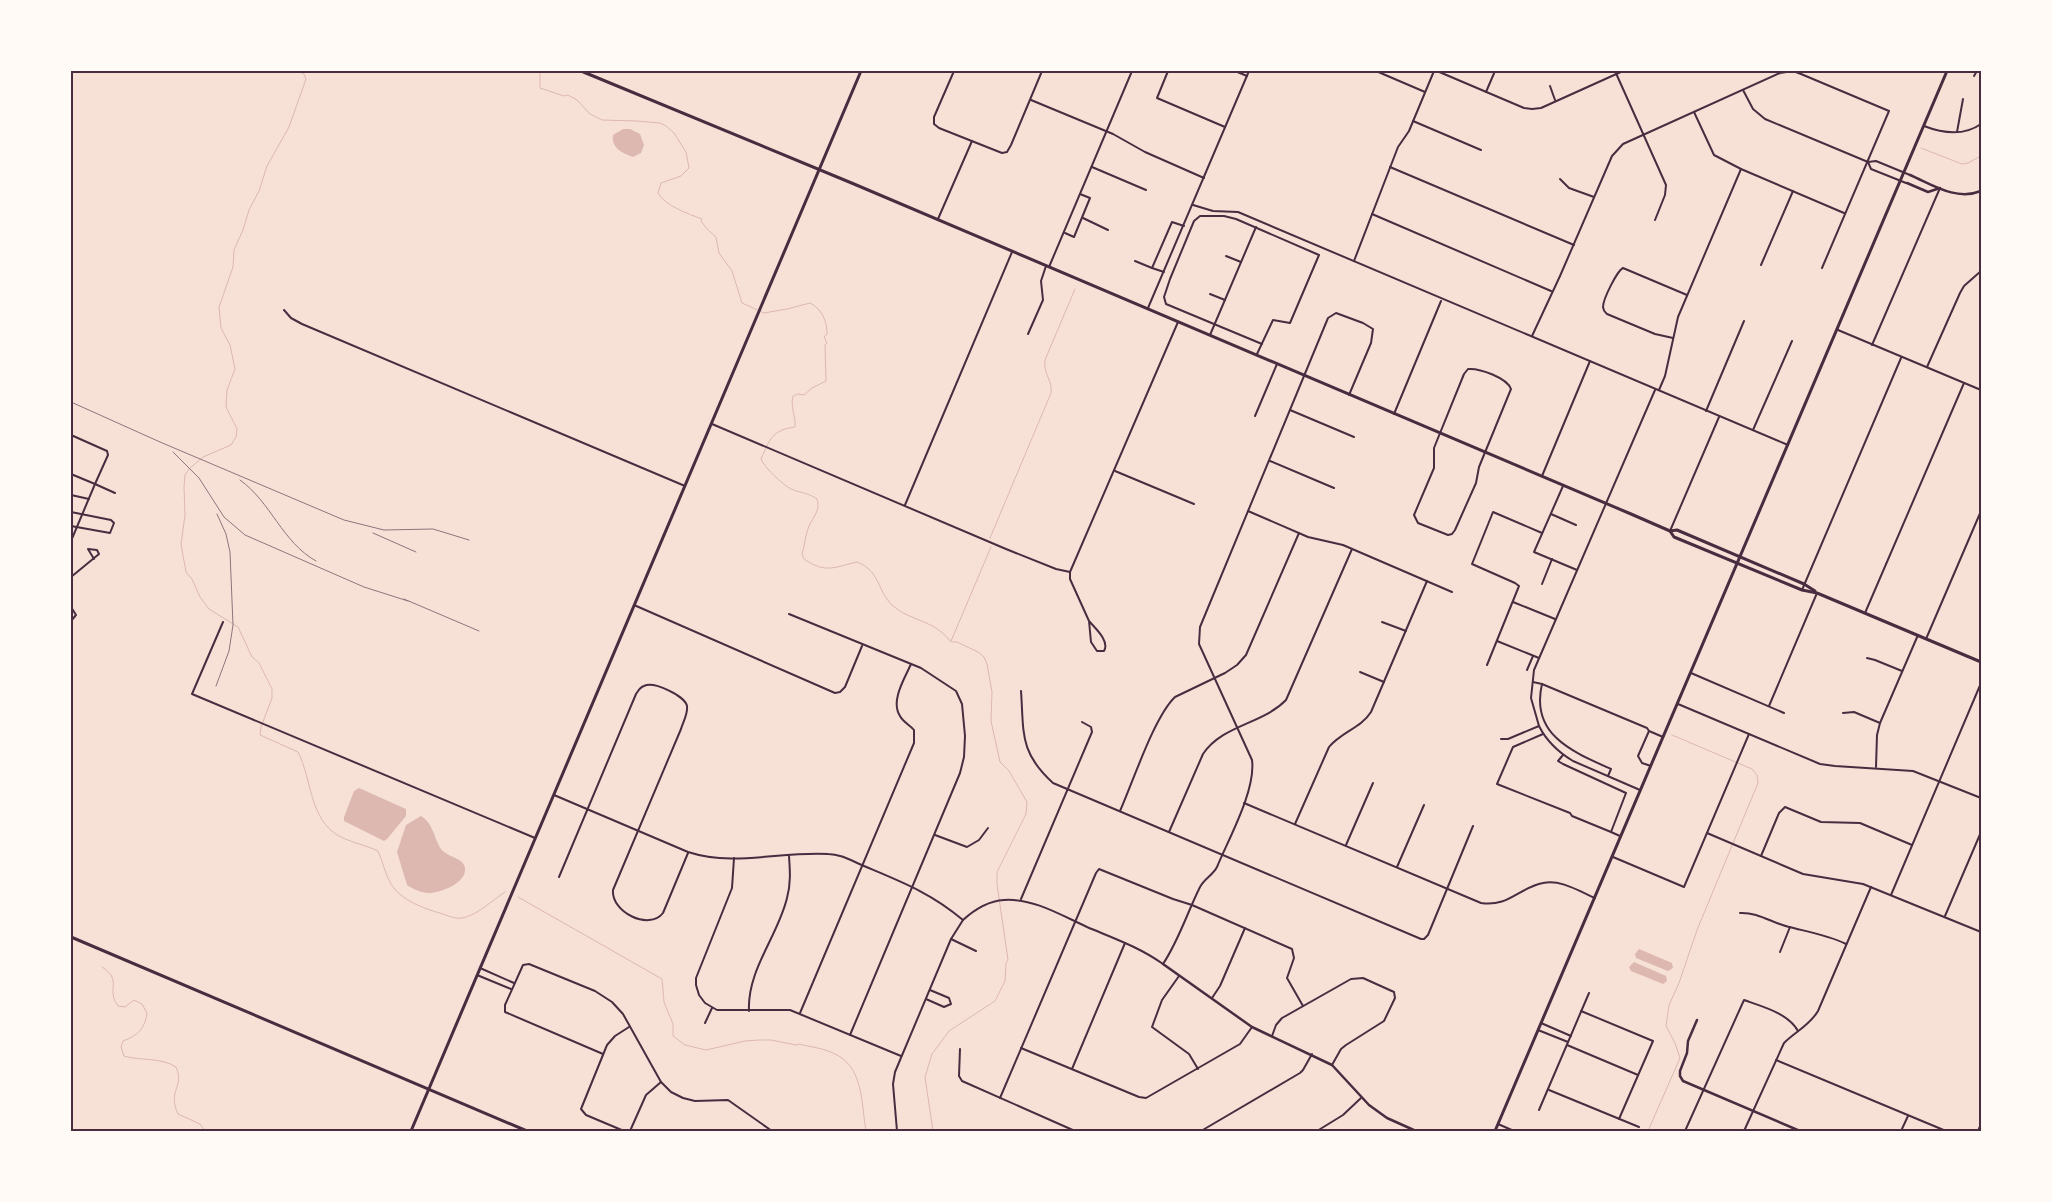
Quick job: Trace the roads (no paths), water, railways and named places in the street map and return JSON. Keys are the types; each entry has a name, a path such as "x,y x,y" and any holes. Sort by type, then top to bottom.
{"main road":[{"path":"581,71 819,169 1670,531 1677,530 1740,556 1804,584 1817,593 1981,662"},
{"path":"411,1131 860,71"},
{"path":"1496,1131 1947,71"},
{"path":"1670,531 1674,537 1737,564 1802,590 1817,593"},
{"path":"71,937 527,1131"}],"street":[{"path":"954,71 934,117 934,124 939,128 1002,153 1007,152 1042,71"},
{"path":"1028,334 1043,300 1041,281 1064,232 1132,71"},
{"path":"1168,71 1157,98 1225,127"},
{"path":"1235,71 1247,76"},
{"path":"1148,309 1249,71"},
{"path":"1376,71 1425,92"},
{"path":"1354,261 1398,147 1413,121 1436,71 1528,109 1541,108 1623,71"},
{"path":"1486,92 1495,71"},
{"path":"1532,336 1614,152 1623,144 1780,73 1793,71 1889,111 1822,268"},
{"path":"1974,76 1977,71"},
{"path":"1616,73 1666,185 1666,195 1655,220"},
{"path":"1550,86 1556,101"},
{"path":"1743,90 1759,116 1868,162 1876,161 1956,194 1969,195 1981,191"},
{"path":"1957,132 1963,99"},
{"path":"1030,100 1106,132 1145,152 1204,178"},
{"path":"1694,112 1714,155 1741,170 1845,213"},
{"path":"1413,121 1481,150"},
{"path":"1924,126 1944,132 1957,132 1971,130 1981,124"},
{"path":"938,220 972,141"},
{"path":"1868,162 1871,168 1928,192 1940,188"},
{"path":"1092,167 1146,190"},
{"path":"1390,167 1574,245"},
{"path":"1659,390 1666,376 1678,317 1741,170"},
{"path":"1560,179 1569,188 1594,197"},
{"path":"1919,188 1922,180"},
{"path":"1872,345 1940,188"},
{"path":"1761,265 1793,191"},
{"path":"1064,232 1074,237 1090,198 1080,194"},
{"path":"1193,206 1213,211 1238,212 1788,445"},
{"path":"1372,214 1552,291"},
{"path":"1257,356 1262,344 1272,320 1290,323 1319,255 1230,217 1200,216 1194,221 1164,297 1166,304 1262,344"},
{"path":"1082,218 1108,230"},
{"path":"1152,268 1172,222 1184,226"},
{"path":"1210,335 1256,227"},
{"path":"1180,234 1188,236"},
{"path":"904,505 1012,252"},
{"path":"1226,256 1241,262"},
{"path":"1135,261 1164,272"},
{"path":"1673,338 1655,334 1605,312 1604,303 1617,273 1623,268 1688,295"},
{"path":"1927,368 1960,293 1964,286 1981,271"},
{"path":"1210,294 1225,300"},
{"path":"1394,414 1442,300"},
{"path":"284,310 291,318 302,324 685,486"},
{"path":"1162,964 1174,948 1200,886 1214,872 1244,803 1251,784 1253,768 1252,760 1199,644 1200,627 1328,318 1336,313 1363,323 1373,329 1371,343 1349,394"},
{"path":"1706,411 1744,321"},
{"path":"1088,620 1106,642 1104,651 1096,651 1092,646 1088,620 1070,579 1070,572 1178,322"},
{"path":"1837,330 1981,390"},
{"path":"1752,431 1792,341"},
{"path":"1802,590 1901,358"},
{"path":"1542,476 1590,361"},
{"path":"1255,416 1277,364"},
{"path":"1468,369 1478,370 1503,380 1509,384 1511,389 1485,452 1479,467 1476,483 1452,534 1443,534 1418,523 1414,515 1434,468 1434,448 1464,374 1468,369"},
{"path":"1864,613 1964,383"},
{"path":"1640,790 1563,755 1543,734 1531,698 1532,682 1539,658 1655,389"},
{"path":"1290,410 1354,437"},
{"path":"1670,531 1719,417"},
{"path":"711,424 1039,562 1070,572"},
{"path":"71,435 107,451 108,456 71,542"},
{"path":"1269,460 1334,488"},
{"path":"1115,471 1194,504"},
{"path":"71,474 115,493"},
{"path":"1563,486 1534,552 1577,570"},
{"path":"71,495 89,499"},
{"path":"1248,511 1315,539 1338,543 1452,592"},
{"path":"1926,639 1981,511"},
{"path":"71,512 113,521 112,532 107,533 71,526"},
{"path":"1488,665 1519,588 1518,584 1472,564 1493,512 1542,533"},
{"path":"1551,514 1576,525"},
{"path":"1120,811 1158,720 1168,704 1175,697 1237,666 1246,655 1299,533"},
{"path":"71,577 94,559 99,554 99,551 88,549 94,559"},
{"path":"1169,833 1206,750 1213,741 1273,711 1286,700 1352,549"},
{"path":"1542,584 1552,560"},
{"path":"1296,824 1330,747 1336,739 1366,719 1374,707 1427,581"},
{"path":"1768,706 1817,593"},
{"path":"1514,602 1556,620"},
{"path":"634,606 835,692 840,692 845,687 862,645"},
{"path":"71,607 76,615 71,621"},
{"path":"789,614 911,664 950,686 956,691 962,704 965,736 962,766 935,835 850,1035"},
{"path":"223,622 192,694 535,838"},
{"path":"1382,622 1406,631"},
{"path":"1876,768 1877,735 1880,723 1918,635"},
{"path":"1497,641 1539,658"},
{"path":"1527,670 1533,656"},
{"path":"1867,658 1902,671"},
{"path":"800,1013 914,739 914,730 900,716 897,706 898,698 911,664"},
{"path":"1360,672 1384,682"},
{"path":"1691,672 1784,713"},
{"path":"1532,682 1542,684 1647,728 1649,731 1663,737"},
{"path":"1891,896 1981,682"},
{"path":"1542,684 1540,693 1541,709 1546,724 1553,735 1569,750 1612,769 1608,776"},
{"path":"559,877 636,694 646,685 660,686 678,695 686,703 685,717 613,890 614,902 622,911 645,921 653,921 663,913 688,852"},
{"path":"1022,692 1022,732 1028,750 1046,777 1053,783 1424,939 1473,826"},
{"path":"1677,704 1820,764 1913,771 1981,798"},
{"path":"1843,713 1854,712 1880,723"},
{"path":"1021,900 1092,732 1092,727 1082,722"},
{"path":"1501,739 1508,739 1539,726"},
{"path":"1649,731 1638,756 1642,762 1651,766"},
{"path":"1543,734 1513,747 1497,784 1570,813 1572,816 1621,837"},
{"path":"1612,856 1684,887 1749,734"},
{"path":"1563,755 1558,761 1625,792 1626,795 1611,832"},
{"path":"1620,790 1623,782"},
{"path":"1346,846 1373,783"},
{"path":"554,795 688,852 708,858 834,854 912,887 941,902 963,920"},
{"path":"1244,803 1474,900 1492,904 1507,901 1526,889 1543,882 1558,883 1595,898"},
{"path":"1396,868 1424,805"},
{"path":"1761,856 1779,813 1785,807 1821,822 1860,823 1912,845"},
{"path":"935,835 967,847 979,840 988,828"},
{"path":"1945,916 1981,832"},
{"path":"1707,833 1804,874 1850,881 1871,887 1981,932"},
{"path":"749,1010 749,996 754,980 787,899 790,879 789,856"},
{"path":"734,858 732,888 696,978 699,995 705,1003 721,1011 785,1010 800,1013 901,1056"},
{"path":"1000,1098 1099,869 1192,905 1292,949 1294,958 1287,978 1303,1006"},
{"path":"1744,1131 1784,1044 1815,1017 1871,887"},
{"path":"897,1131 893,1084 901,1056 951,939 963,920 980,908 1004,900 1021,900 1041,906 1142,950 1252,1027 1332,1065 1361,1098 1382,1115 1410,1130 1416,1131"},
{"path":"1740,913 1752,912 1790,927 1819,933 1846,944"},
{"path":"1780,952 1790,927"},
{"path":"1211,999 1220,986 1246,928"},
{"path":"951,939 976,951"},
{"path":"1072,1069 1125,943"},
{"path":"603,1054 504,1011 514,982 525,963 604,996 618,1008 661,1082 672,1092 688,1099 700,1101 728,1100 772,1131"},
{"path":"480,968 514,982"},
{"path":"477,975 511,989"},
{"path":"1179,976 1162,1000 1152,1027 1189,1054 1198,1069"},
{"path":"1272,1036 1279,1021 1350,979 1363,978 1392,990 1395,998 1384,1021 1341,1049 1332,1065"},
{"path":"926,1000 944,1007 950,1004 949,998 930,990"},
{"path":"1539,1110 1589,993"},
{"path":"1685,1131 1744,1000 1784,1016 1795,1025 1798,1031"},
{"path":"705,1023 712,1008"},
{"path":"1581,1011 1652,1041 1619,1119"},
{"path":"1697,1020 1688,1041 1687,1053 1680,1076 1683,1081 1799,1131"},
{"path":"1541,1023 1571,1036"},
{"path":"624,1131 586,1115 581,1111 582,1104 603,1054 611,1040 630,1027"},
{"path":"1021,1048 1144,1098 1154,1095 1240,1044 1252,1027"},
{"path":"1538,1030 1638,1076"},
{"path":"1557,1038 1560,1031"},
{"path":"960,1049 960,1079 966,1084 1076,1131"},
{"path":"1201,1131 1300,1073 1312,1054"},
{"path":"1776,1060 1946,1131"},
{"path":"630,1131 646,1095 661,1082"},
{"path":"1548,1090 1639,1127"},
{"path":"1317,1131 1343,1115 1361,1098"},
{"path":"1902,1131 1908,1116"},
{"path":"1498,1124 1514,1131"},
{"path":"1978,1131 1981,1124"}],"waterway":[{"path":"298,71 304,74 306,79 289,127 267,166 259,191 249,210 234,250 233,267 219,307 221,328 230,345 235,369 227,390 226,407 237,429 236,437 231,445 203,457 185,475 185,515 181,544 186,572 209,609 238,627 252,657 259,663 272,689 272,698 261,727 260,735 298,752 303,763 312,798 322,820 329,829 339,836 378,851 387,876 395,889 411,902 430,910 454,918 462,918 476,913 505,892"},
{"path":"540,71 540,88 564,96 568,95 577,100 590,114 602,120 660,123 674,133 686,152 689,168 681,176 661,183 658,193 661,198 672,206 702,219 701,221 707,229 716,237 719,253 732,271 742,303 764,313 810,303 823,316 827,334 824,337 827,343 825,345 826,381 812,388 804,395 798,394 793,396 792,404 795,427 787,428 777,433 767,446 761,459 770,471 788,487 817,499 818,507 808,529 802,554 804,559 824,568 857,562 864,566 870,570 892,605 903,613 934,627 951,642 957,642 978,652 984,657 987,664 992,692 991,721 1000,762 1009,771 1027,802 1026,814 997,872 1008,960 1006,963 1005,981 995,1001 949,1031 932,1054 925,1077 933,1131"},
{"path":"1921,148 1962,164 1981,156"},
{"path":"990,538 1051,393 1051,384 1045,370 1045,360 1075,289"},
{"path":"951,641 991,547"},
{"path":"1648,1131 1680,1058 1666,1026 1669,1005 1679,983 1697,930 1758,783 1757,775 1752,769 1672,735"},
{"path":"518,897 662,979 664,1002 673,1024 673,1036 685,1045 706,1050 745,1041 771,1040 821,1049 843,1059 856,1076 862,1097 866,1131"},
{"path":"102,967 113,979 113,993 118,1006 125,1007 134,1000 142,1004 147,1013 140,1031 123,1041 121,1047 124,1056 157,1060 176,1067 179,1079 174,1099 178,1114 200,1124 205,1131"}],"railway":[{"path":"71,402 344,520 384,530 433,529 469,540"},
{"path":"173,452 199,478 224,517 245,535 364,587 408,601"},
{"path":"240,480 260,499 294,543 316,561"},
{"path":"216,686 229,651 233,625 230,552 226,534 217,514"},
{"path":"373,533 416,552"},
{"path":"404,599 479,631"}]}
